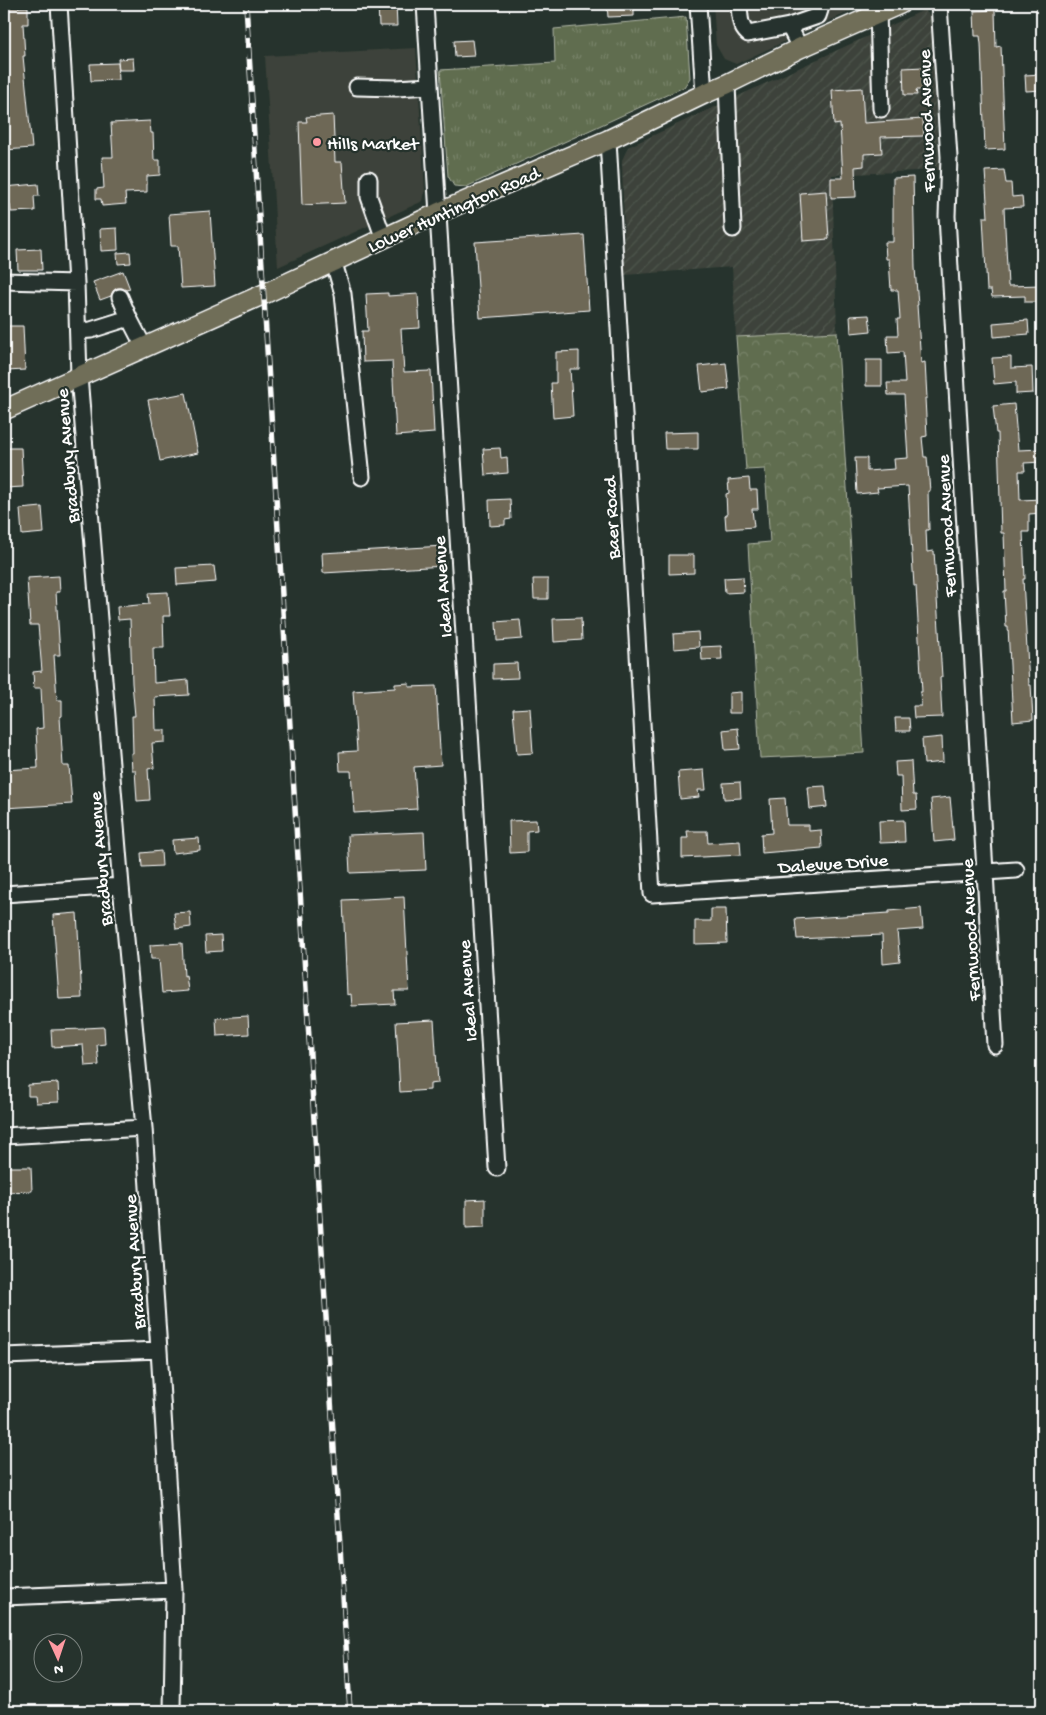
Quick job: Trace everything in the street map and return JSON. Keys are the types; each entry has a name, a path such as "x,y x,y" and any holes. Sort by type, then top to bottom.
{"main road":[{"name":"Lower Huntington Road","path":"4,410 334,263 438,213 608,140 727,84 876,8 900,4"}],"street":[{"name":"Bradbury Avenue","path":"59,4 76,283 79,376 121,886 144,1128 159,1350 174,1590 172,1711"},
{"name":"Ideal Avenue","path":"425,4 497,1168"},
{"path":"698,4 704,94"},
{"path":"739,4 741,24 748,34 789,26 818,16 819,4"},
{"name":"Fernwood Avenue","path":"939,4 949,158 947,216 995,1045"},
{"path":"876,8 881,109"},
{"path":"789,26 800,48"},
{"path":"727,84 733,228"},
{"path":"356,87 396,88 430,86"},
{"name":"Baer Road","path":"608,140 652,894"},
{"path":"369,179 369,197 384,239"},
{"path":"334,263 343,294 362,477"},
{"path":"4,281 76,283"},
{"path":"120,297 144,347"},
{"path":"78,331 91,330 129,318"},
{"name":"Dalevue Drive","path":"652,894 1016,870"},
{"path":"4,894 121,886"},
{"path":"4,1136 144,1128"},
{"path":"4,1356 159,1350"},
{"path":"4,1597 174,1590"}],"shaded area":[{"path":"713,4 866,4 736,64 724,59 716,45"},
{"path":"924,10 931,16 939,170 832,175 837,332 736,337 732,267 625,275 622,160 628,147"},
{"path":"416,48 425,191 423,201 278,267 265,56"}],"green space":[{"path":"686,17 690,78 684,87 466,187 454,186 448,176 440,70 555,63 554,29"},
{"path":"837,332 864,753 760,758 748,544 770,542 765,469 746,470 736,337"}],"building":[{"path":"378,4 396,4 397,26 379,26"},
{"path":"607,4 634,4 634,16 608,17"},
{"path":"28,7 28,24 23,24 25,56 23,56 32,148 5,150 4,8"},
{"path":"995,10 996,47 1001,46 1005,149 985,150 981,44 980,36 975,36 974,11"},
{"path":"472,40 474,56 455,57 454,41"},
{"path":"133,58 134,70 119,70 118,59"},
{"path":"118,63 119,80 91,81 90,64"},
{"path":"924,67 925,90 916,90 917,95 904,95 903,68"},
{"path":"1042,74 1042,90 1026,91 1025,75"},
{"path":"862,88 864,123 923,119 924,136 881,137 882,153 864,154 864,166 855,167 856,197 831,198 831,178 843,178 840,124 834,125 832,90"},
{"name":"Hills Market","path":"333,115 335,162 342,162 345,203 302,205 299,122 307,122 306,117"},
{"path":"150,121 151,133 153,133 154,160 160,160 160,175 147,176 147,192 125,193 126,204 102,206 101,199 96,199 96,189 104,188 102,157 113,157 111,123"},
{"path":"1004,170 1006,183 1011,183 1012,197 1022,196 1023,207 1004,208 1008,286 1042,285 1042,302 1025,302 1025,296 992,297 991,290 987,290 983,217 988,217 985,171"},
{"path":"913,177 917,305 921,363 925,362 927,398 925,398 927,436 922,437 924,457 927,457 930,491 928,491 929,530 926,530 927,552 934,551 942,677 940,678 942,717 914,718 913,706 921,706 920,692 922,692 908,486 877,488 878,492 857,494 855,458 867,458 867,471 895,469 894,459 908,458 904,395 888,395 887,383 905,383 903,352 888,353 887,335 898,335 897,319 900,319 898,290 891,290 889,259 886,259 885,242 893,242 893,178"},
{"path":"38,184 39,196 34,196 35,211 11,212 10,204 4,204 4,187"},
{"path":"826,191 829,239 803,241 800,193"},
{"path":"210,211 215,286 181,288 178,246 171,246 169,214"},
{"path":"117,228 118,250 101,251 100,229"},
{"path":"584,235 589,310 480,318 475,242"},
{"path":"41,249 42,270 18,270 17,250"},
{"path":"130,252 131,263 118,264 117,253"},
{"path":"123,271 130,289 117,288 111,296 100,300 93,282"},
{"path":"388,293 388,296 418,294 420,328 401,329 404,372 431,371 434,433 396,436 392,361 363,362 362,331 368,331 366,294"},
{"path":"869,315 871,331 851,333 850,316"},
{"path":"1028,320 1029,334 994,337 993,323"},
{"path":"4,326 23,326 25,370 6,371"},
{"path":"579,351 579,369 570,369 573,416 553,418 551,383 556,383 556,352"},
{"path":"1011,357 1011,368 1032,367 1033,393 1016,394 1016,382 994,384 992,358"},
{"path":"866,360 882,360 882,386 866,386"},
{"path":"726,363 729,389 702,392 699,366"},
{"path":"186,393 198,453 160,461 148,400"},
{"path":"1014,404 1018,450 1042,449 1042,462 1024,463 1025,471 1019,471 1020,500 1042,499 1042,513 1029,514 1029,532 1023,532 1025,579 1023,579 1029,685 1031,685 1033,720 1013,722 1008,627 1006,627 1004,591 1006,591 1004,533 1001,533 998,433 996,433 993,406"},
{"path":"698,432 698,449 665,449 664,433"},
{"path":"4,448 21,448 23,487 5,488"},
{"path":"500,448 501,458 507,457 508,473 485,475 483,449"},
{"path":"749,478 750,490 757,490 758,509 752,509 754,527 726,529 725,515 727,515 726,494 729,493 728,480"},
{"path":"510,499 511,519 505,520 505,525 490,526 489,500"},
{"path":"42,507 44,533 22,535 20,509"},
{"path":"444,546 445,566 323,573 322,553"},
{"path":"669,555 694,555 694,573 669,574"},
{"path":"214,566 216,582 177,585 176,568"},
{"path":"59,576 60,592 56,592 60,655 54,655 57,700 62,700 62,716 60,717 63,766 69,766 72,804 4,808 4,770 38,768 36,729 43,728 41,688 34,688 33,672 42,671 38,625 30,625 27,578"},
{"path":"743,577 744,592 725,593 724,578"},
{"path":"533,579 548,579 548,599 534,599"},
{"path":"168,592 170,616 163,616 164,648 153,648 154,683 188,680 189,695 155,697 156,730 165,730 165,742 152,743 154,768 148,769 150,800 137,801 135,770 132,770 131,753 133,753 132,716 135,716 130,619 118,620 117,607 149,604 148,593"},
{"path":"581,618 582,640 554,642 553,619"},
{"path":"520,620 522,639 497,641 496,622"},
{"path":"698,632 699,647 674,649 673,634"},
{"path":"721,646 722,659 702,660 701,647"},
{"path":"517,663 518,678 493,679 493,664"},
{"path":"409,683 409,687 436,686 441,765 414,767 417,809 354,813 351,771 340,771 339,752 357,751 353,691 395,688 395,684"},
{"path":"741,692 741,713 729,713 729,693"},
{"path":"530,708 533,753 517,754 513,709"},
{"path":"895,718 909,718 910,731 896,731"},
{"path":"738,728 740,749 725,750 723,730"},
{"path":"942,737 943,762 924,764 922,739"},
{"path":"911,761 913,795 916,795 917,809 902,810 901,776 896,776 895,762"},
{"path":"704,770 706,790 698,790 699,797 680,799 678,772"},
{"path":"740,782 741,798 724,799 723,783"},
{"path":"825,786 827,807 810,809 808,787"},
{"path":"950,797 954,840 934,842 931,799"},
{"path":"785,798 787,825 809,825 809,831 821,830 822,848 762,853 761,834 772,833 770,799"},
{"path":"536,820 537,830 527,831 527,852 510,853 509,821"},
{"path":"904,820 905,842 880,843 879,821"},
{"path":"687,831 707,831 708,843 740,841 741,855 682,858 682,838 688,838"},
{"path":"424,832 426,870 350,873 348,835"},
{"path":"199,838 200,850 173,853 172,840"},
{"path":"161,851 162,866 142,867 141,853"},
{"path":"404,897 409,991 394,991 395,1004 352,1006 351,994 347,995 343,900"},
{"path":"921,908 923,929 897,931 900,962 883,964 882,935 797,939 795,919 889,913 889,911"},
{"path":"711,909 726,909 727,943 695,944 695,921 711,921"},
{"path":"190,912 191,927 176,929 174,913"},
{"path":"77,913 82,998 59,999 53,915"},
{"path":"221,935 222,951 206,952 205,936"},
{"path":"182,943 184,976 186,975 188,991 162,993 159,959 151,959 150,945"},
{"path":"248,1016 249,1034 217,1036 216,1018"},
{"path":"434,1020 438,1083 430,1084 430,1090 400,1092 396,1022"},
{"path":"104,1027 105,1044 97,1045 99,1065 85,1066 83,1045 52,1047 51,1030"},
{"path":"58,1083 59,1102 36,1103 35,1096 28,1096 28,1085"},
{"path":"6,1167 31,1167 32,1191 6,1192"},
{"path":"485,1199 485,1227 466,1228 466,1200"}],"railway":[{"path":"246,4 350,1711"}],"place":[{"name":"Hills Market","path":"317,142"}]}
